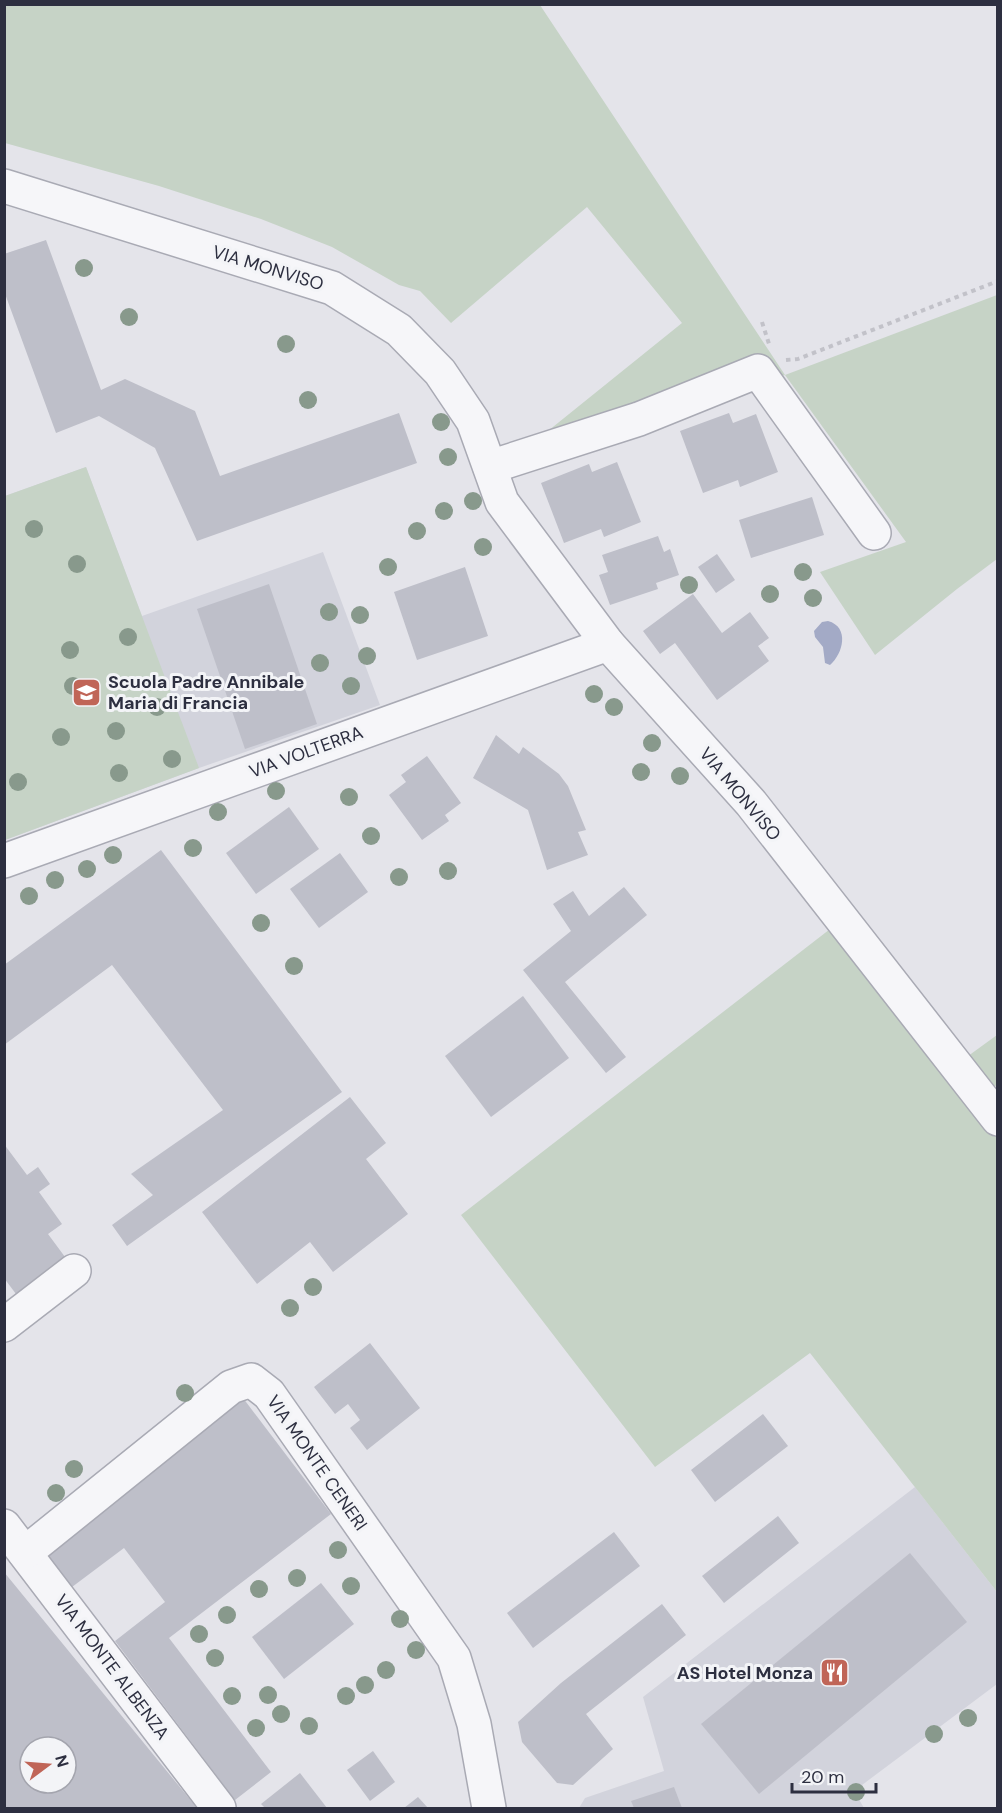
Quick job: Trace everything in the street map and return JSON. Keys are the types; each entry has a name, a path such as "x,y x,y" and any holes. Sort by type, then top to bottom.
{"street":[{"name":"VIA MONVISO","path":"4,186 332,288 399,330 440,372 473,421 502,502 608,644 751,803 998,1119"},
{"path":"490,467 639,420 758,371 874,532"},
{"name":"VIA VOLTERRA","path":"4,861 608,644"},
{"path":"4,1324 74,1271"},
{"name":"VIA MONTE CENERI","path":"25,1553 231,1387 251,1380 269,1394 454,1658 474,1724 489,1809"},
{"name":"VIA MONTE ALBENZA","path":"4,1526 219,1809"}],"path":[{"path":"780,360 798,359 998,281"}],"shaded area":[{"name":"Scuola Padre Annibale Maria di Francia","path":"86,467 142,616 323,552 380,705 199,768 5,840 5,496"},
{"path":"915,1487 997,1592 997,1684 854,1791 864,1808 579,1808 585,1798 664,1771 643,1697"}],"green space":[{"path":"4,5 540,5 785,375 538,439 682,323 587,207 451,323 420,291 399,285 332,247 261,219 159,186 5,143"},
{"path":"997,295 997,559 875,655 820,572 906,542 785,375"},
{"name":"Scuola Padre Annibale Maria di Francia","path":"86,467 199,768 5,840 5,496"},
{"path":"834,926 997,1134 997,1592 810,1353 655,1467 461,1215"},
{"path":"997,1035 997,1085 988,1090 964,1059"}],"water":[{"path":"828,621 835,624 842,635 841,648 830,665 825,663 823,647 815,637 814,631 822,622"}],"building":[{"path":"46,240 101,390 125,379 195,411 220,476 399,413 417,463 197,541 155,448 99,416 56,433 4,291 4,254"},
{"path":"729,413 733,423 756,414 778,472 740,487 738,480 703,493 680,431"},
{"path":"617,462 641,522 604,537 601,529 564,543 541,483 589,464 592,472"},
{"path":"812,497 824,535 751,558 739,520"},
{"path":"658,536 664,552 670,549 679,575 656,583 658,589 610,605 599,575 608,572 602,555"},
{"path":"717,554 735,580 716,593 698,567"},
{"path":"465,567 488,636 417,660 394,592"},
{"path":"269,584 317,724 245,749 197,609"},
{"path":"693,594 722,633 750,612 769,638 758,646 769,661 717,700 675,643 660,654 643,631"},
{"path":"496,735 519,754 523,747 559,774 568,786 586,830 578,832 588,855 547,870 528,810 473,778"},
{"path":"427,756 461,803 445,815 449,821 422,840 389,795 406,782 401,775"},
{"path":"289,807 319,849 256,894 226,853"},
{"path":"161,850 342,1092 127,1246 112,1225 153,1195 131,1174 223,1110 112,965 4,1045 4,965"},
{"path":"340,853 368,892 319,928 290,889"},
{"path":"624,887 647,915 565,982 626,1057 606,1073 523,970 571,931 553,904 573,891 589,916"},
{"path":"523,996 569,1058 491,1117 445,1056"},
{"path":"350,1097 386,1143 366,1159 408,1214 333,1272 310,1242 257,1284 202,1212"},
{"path":"4,1144 27,1175 38,1167 50,1184 39,1192 62,1224 48,1234 65,1257 16,1294 4,1278"},
{"path":"370,1343 420,1408 367,1450 350,1428 360,1420 348,1404 335,1414 314,1387"},
{"path":"243,1398 331,1514 169,1638 271,1772 235,1800 115,1641 165,1602 124,1548 72,1587 43,1550"},
{"path":"763,1414 788,1446 715,1502 691,1470"},
{"path":"778,1516 799,1543 724,1603 702,1576"},
{"path":"614,1532 640,1566 533,1648 507,1613"},
{"name":"AS Hotel Monza","path":"910,1553 967,1622 759,1794 701,1724"},
{"path":"4,1572 197,1808 4,1808"},
{"path":"321,1583 354,1624 284,1679 252,1637"},
{"path":"662,1604 686,1635 586,1714 613,1749 573,1785 557,1783 522,1742 518,1722 561,1683"},
{"path":"373,1751 395,1782 370,1801 347,1770"},
{"path":"300,1773 327,1808 265,1808 261,1804"},
{"path":"674,1787 682,1808 634,1808 631,1801"},
{"path":"418,1797 428,1808 404,1808"}],"place":[{"name":"Scuola Padre Annibale Maria di Francia","path":"87,692"},
{"name":"AS Hotel Monza","path":"834,1673"}]}
